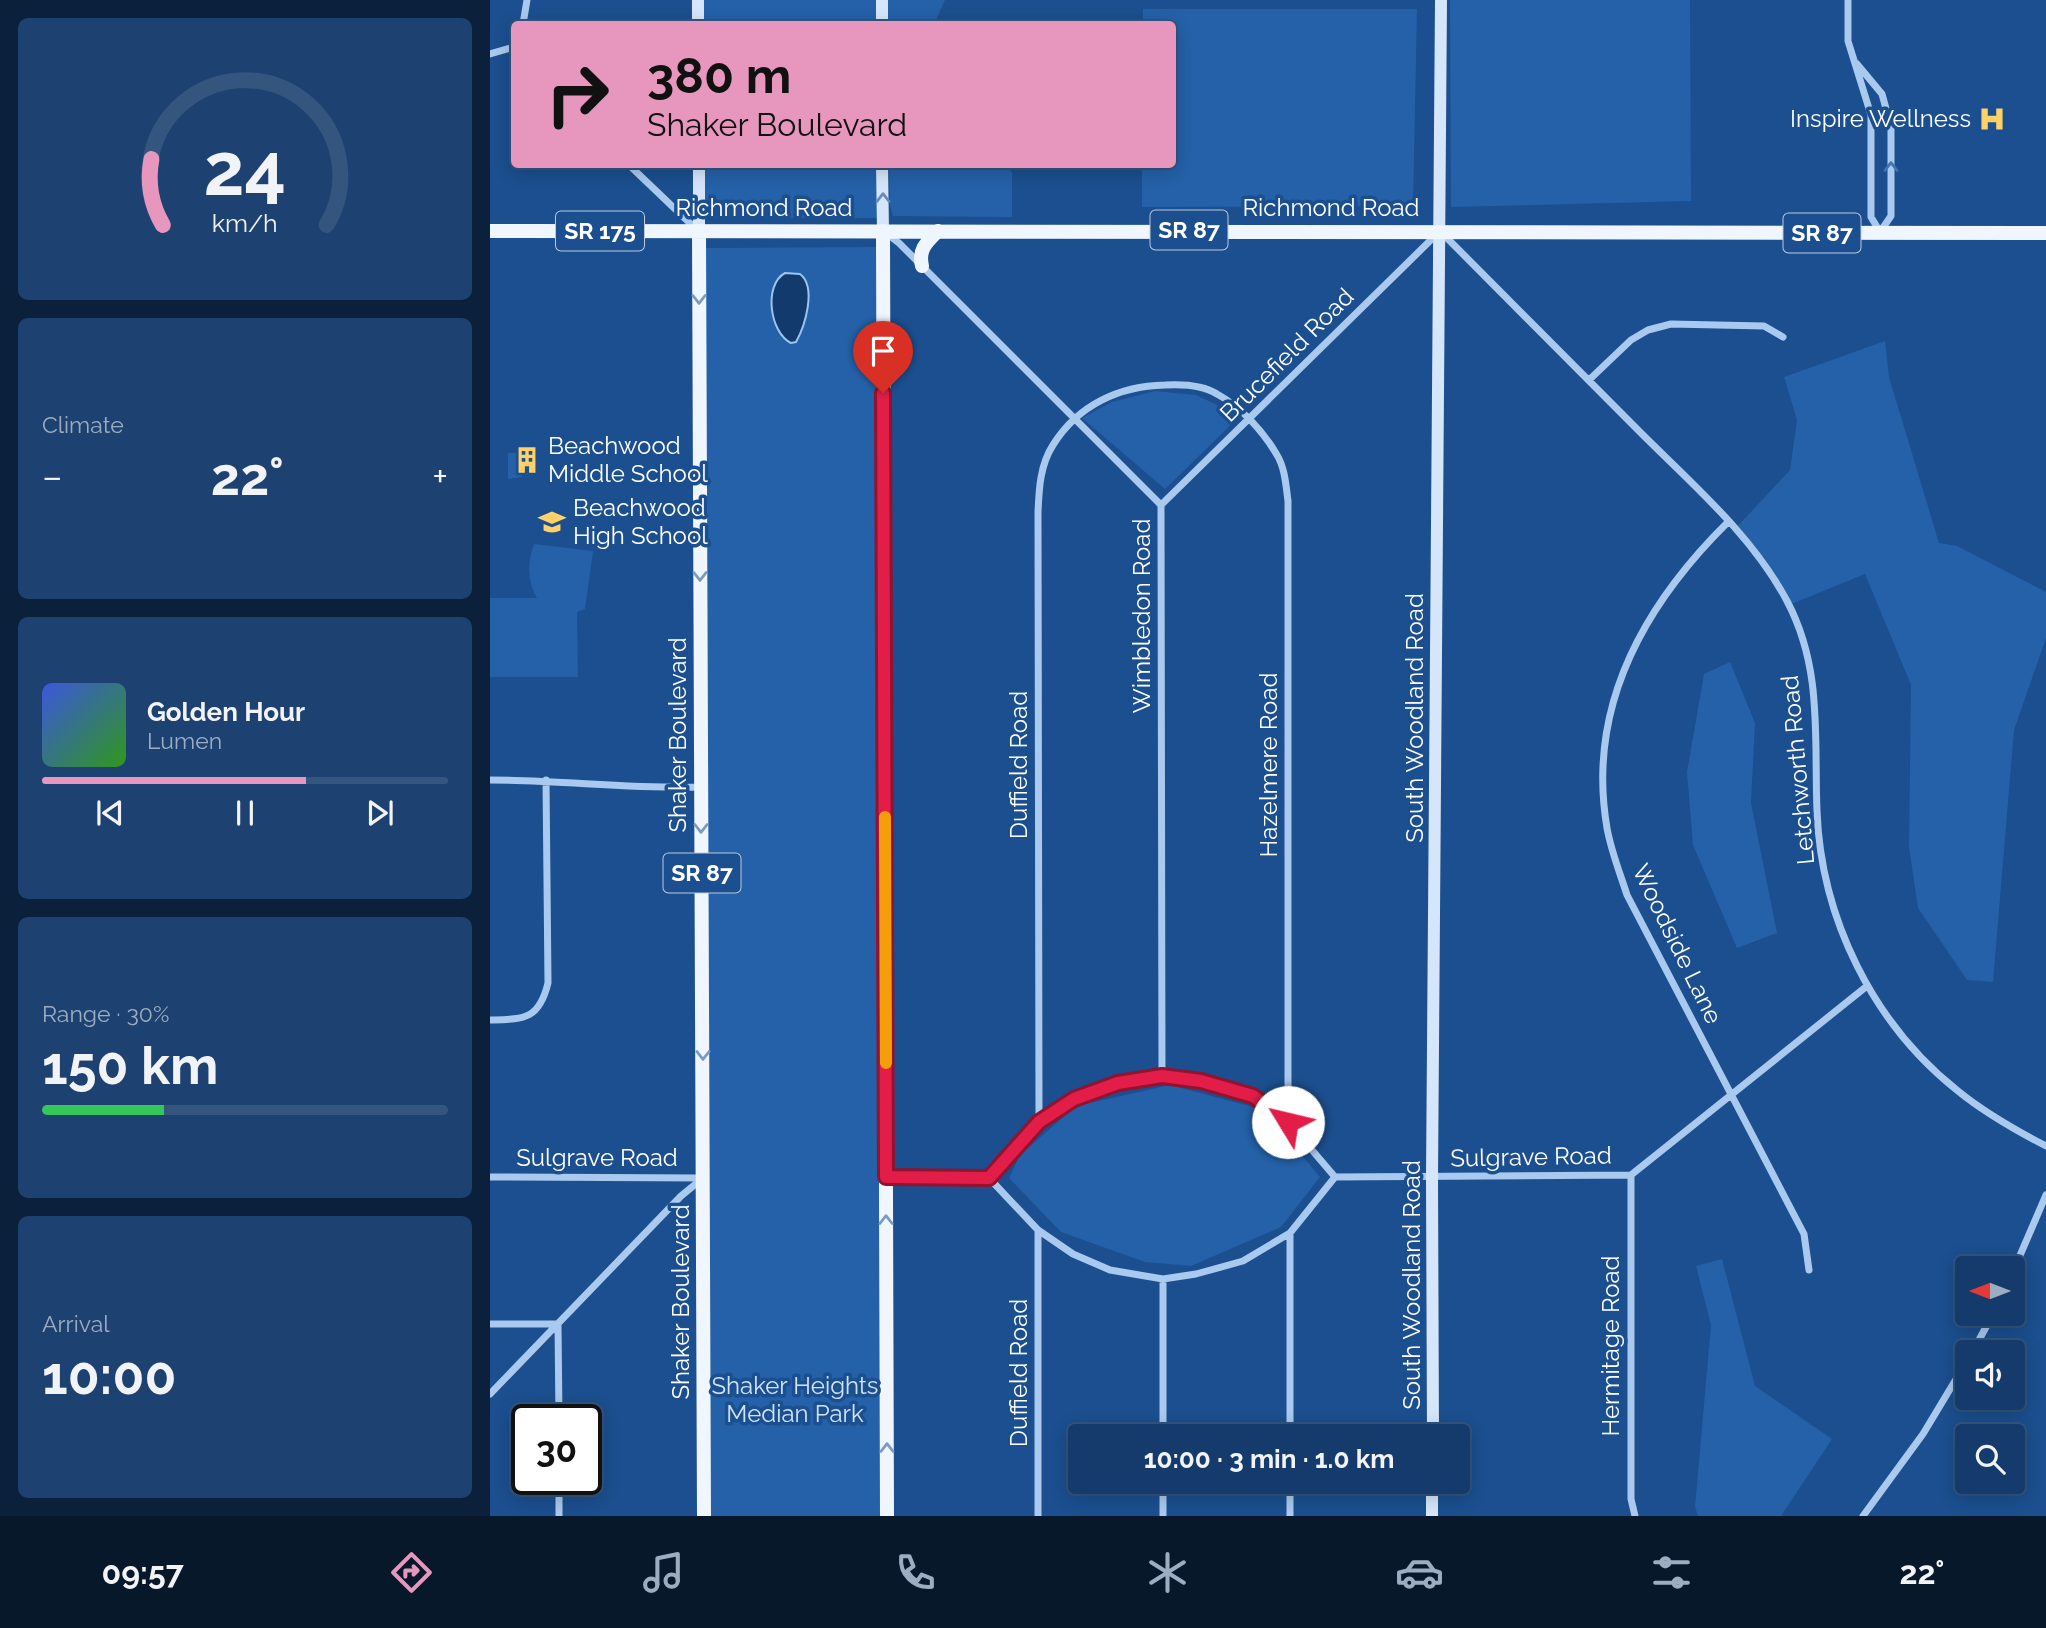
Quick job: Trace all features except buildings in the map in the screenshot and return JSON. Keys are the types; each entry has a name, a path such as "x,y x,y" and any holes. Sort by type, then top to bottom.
{"main road":[{"name":"Richmond Road","path":"490,231 2046,233"},
{"name":"Shaker Boulevard","path":"699,231 704,1516"},
{"path":"883,231 887,1516"},
{"path":"922,266 922,248 939,231"}],"street":[{"path":"524,21 527,0"},
{"path":"698,0 698,21"},
{"path":"882,0 882,21"},
{"name":"South Woodland Road","path":"1433,1424 1432,1177 1441,0"},
{"path":"1849,0 1849,41 1871,114 1871,217 1880,232 1891,216 1891,127 1882,94 1857,64"},
{"path":"490,54 511,48"},
{"path":"632,168 682,218 699,231"},
{"name":"Shaker Boulevard","path":"699,168 699,231"},
{"path":"883,168 883,231"},
{"name":"Wimbledon Road","path":"883,231 899,243 1161,505 1162,1076"},
{"name":"Letchworth Road","path":"1440,232 1728,522 1753,548 1775,580 1789,605 1802,638 1812,675 1816,711 1817,807 1824,867 1840,926 1852,956 1867,986 1894,1026 1925,1061 1956,1090 1996,1119 2046,1146"},
{"name":"Brucefield Road","path":"1161,505 1440,232"},
{"path":"1589,380 1631,340 1648,330 1671,324 1764,326 1783,337"},
{"name":"Duffield Road","path":"1039,1122 1038,512 1040,481 1046,461 1053,446 1075,418 1102,398 1120,390 1147,385 1185,384 1216,393 1250,419"},
{"name":"Hazelmere Road","path":"1250,419 1277,455 1283,471 1288,501 1288,1122"},
{"name":"Woodside Lane","path":"1728,522 1689,562 1634,646 1612,703 1606,733 1603,765 1607,829 1627,895 1804,1234 1809,1270"},
{"path":"490,780 546,780 635,787 701,787"},
{"path":"490,1020 522,1019 535,1012 544,998 548,983 546,780"},
{"name":"Sulgrave Road","path":"1335,1177 1631,1175 1867,986"},
{"path":"886,1177 989,1178 1038,1230 1073,1254 1110,1270 1163,1279 1196,1274 1243,1261 1290,1233 1335,1177 1288,1122 1253,1096 1201,1081 1162,1076 1118,1083 1074,1099 1039,1122 989,1178"},
{"name":"Hermitage Road","path":"1631,1175 1631,1499 1634,1516"},
{"name":"Sulgrave Road","path":"490,1177 703,1178"},
{"path":"490,1394 681,1195 703,1178"},
{"path":"2020,1256 2046,1195"},
{"name":"Duffield Road","path":"1038,1230 1038,1516"},
{"path":"1290,1233 1290,1424"},
{"path":"1163,1279 1163,1424"},
{"path":"490,1324 558,1324"},
{"path":"558,1324 559,1404"},
{"path":"1863,1516 1923,1434 1955,1382"},
{"path":"1163,1494 1163,1516"},
{"path":"1290,1494 1290,1516"},
{"path":"1432,1516 1433,1494"},
{"path":"559,1495 559,1516"}],"green space":[{"path":"703,0 879,0 879,21 703,21"},
{"path":"888,0 945,0 935,21 888,21"},
{"path":"1450,0 1690,0 1691,201 1451,207"},
{"path":"1143,9 1417,9 1413,206 1142,207 1142,168 1176,168 1176,21 1143,21"},
{"path":"704,168 880,168 877,218 705,218"},
{"path":"889,168 1007,168 1012,172 1012,217 893,216"},
{"name":"Shaker Heights Median Park","path":"879,247 887,1516 704,1516 699,248"},
{"path":"1885,341 1889,377 1939,543 1957,546 2046,592 2046,638 2014,730 1993,982 1967,980 1918,908 1909,847 1911,685 1865,574 1789,605 1735,529 1790,470 1797,420 1784,377"},
{"path":"1155,391 1196,395 1240,416 1165,489 1082,418 1112,402"},
{"path":"508,453 520,453 522,477 508,479"},
{"path":"534,544 593,551 585,609 577,612 578,677 490,677 490,598 537,598 529,571"},
{"path":"1730,662 1755,723 1751,803 1777,933 1737,948 1693,845 1687,772 1704,674"},
{"path":"1170,1085 1264,1110 1320,1177 1281,1227 1191,1266 1145,1262 1061,1232 1009,1178 1020,1155 1076,1106"},
{"path":"1722,1259 1755,1386 1832,1439 1781,1516 1698,1516 1695,1507 1711,1325 1696,1266"}],"shaded area":[{"path":"785,273 800,274 805,280 809,297 803,326 796,342 791,343 778,330 772,309 774,288"}],"slow traffic":[{"path":"885,817 886,1063"}],"place":[{"name":"Inspire Wellness","path":"1992,119"},
{"name":"Beachwood Middle School","path":"527,460"},
{"name":"Beachwood High School","path":"552,522"}],"route":[{"path":"883,393 886,1177 989,1178 1039,1122 1074,1099 1118,1083 1162,1076 1201,1081 1253,1096 1288,1122"}]}
